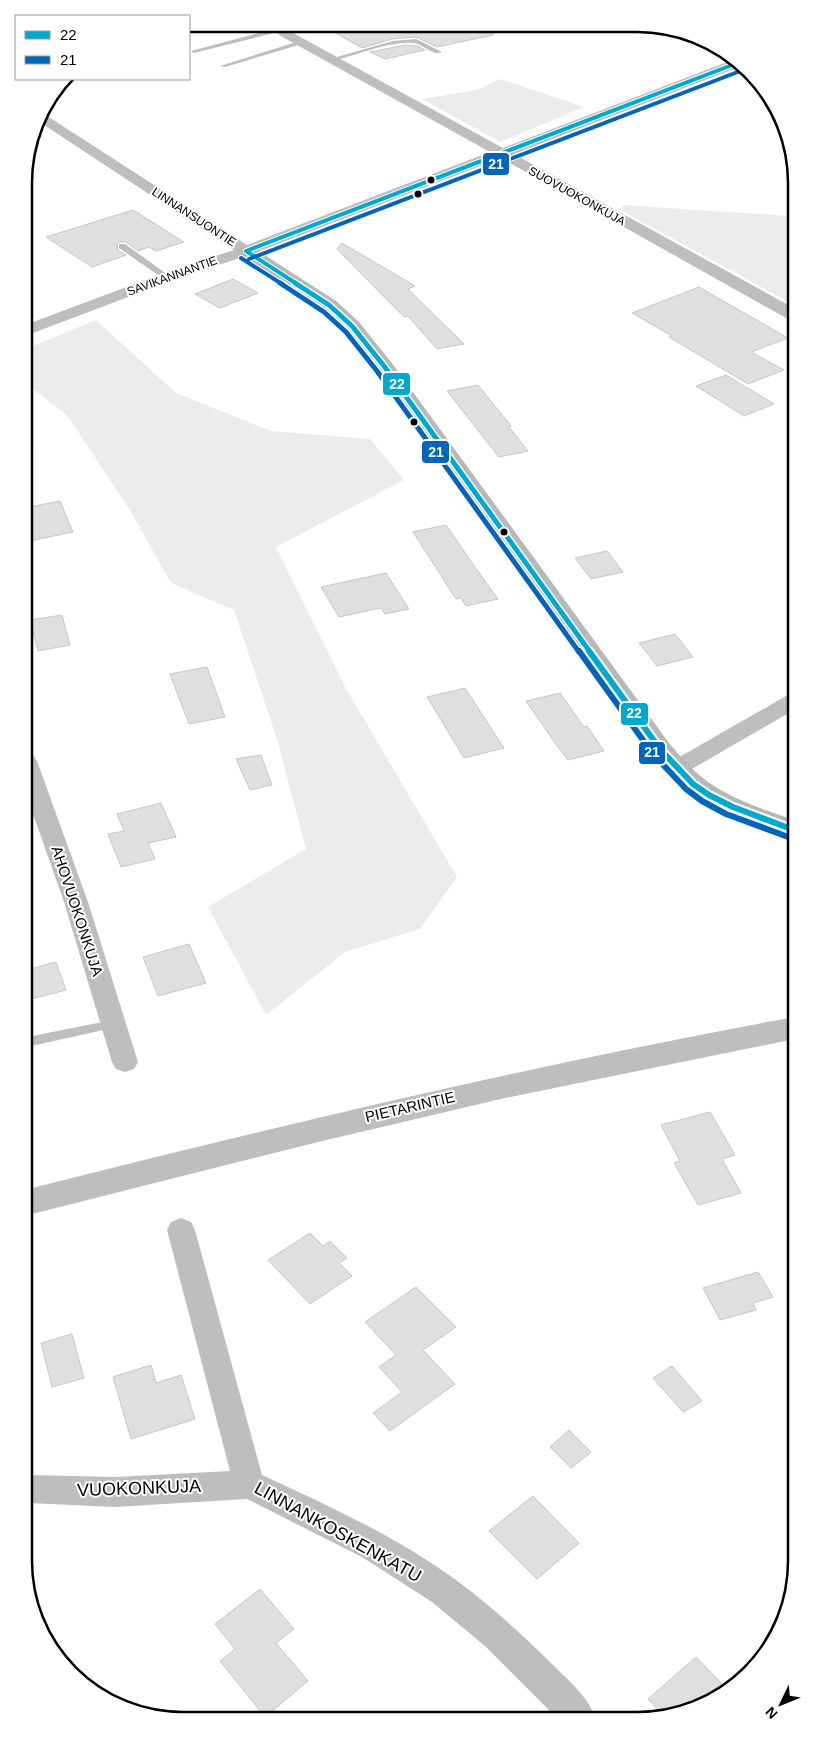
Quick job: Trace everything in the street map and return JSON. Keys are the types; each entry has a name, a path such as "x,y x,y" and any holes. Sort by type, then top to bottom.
{"main road":[{"name":"PIETARINTIE","path":"32,1201 290,1135 500,1086 788,1029"}],"street":[{"name":"SUOVUOKONKUJA","path":"284,32 788,312"},
{"name":"SAVIKANNANTIE","path":"33,328 167,277 246,251 731,65"},
{"name":"LINNANSUONTIE","path":"47,120 321,300 352,326 384,366 660,749 690,781 705,793 788,828"},
{"path":"677,768 788,704"},
{"name":"AHOVUOKONKUJA","path":"33,780 76,902 125,1062"},
{"name":"LINNANKOSKENKATU","path":"181,1230 249,1484 302,1509 370,1545 444,1592 501,1639 574,1712"},
{"name":"VUOKONKUJA","path":"32,1489 115,1492 249,1484"}],"lane":[{"path":"194,51 270,32"},
{"path":"334,59 393,43 416,41 438,52"},
{"path":"223,66 303,42"},
{"path":"122,246 167,277"},
{"path":"32,1041 113,1024"}],"shaded area":[{"path":"500,79 584,107 500,142 422,99 477,90"},
{"path":"622,205 788,216 788,302 622,211"},
{"path":"96,320 176,393 271,431 370,439 404,480 276,547 345,687 457,877 420,929 345,952 266,1015 208,907 306,849 277,739 234,610 171,583 130,510 67,415 33,389 33,346"}],"building":[{"path":"334,32 493,32 493,35 437,47 416,37 392,39 362,48"},
{"path":"405,45 417,46 425,50 385,59 370,52"},
{"path":"133,210 184,242 156,251 149,247 138,251 126,242 119,242 117,244 118,250 126,255 92,267 46,237"},
{"path":"342,243 415,286 408,289 464,344 437,349 408,316 404,317 337,249"},
{"path":"233,279 258,293 220,308 195,294"},
{"path":"699,287 788,338 751,352 784,370 748,384 632,313"},
{"path":"726,375 774,404 744,416 696,386"},
{"path":"478,385 511,426 509,427 528,451 499,457 447,391"},
{"path":"60,501 73,532 33,540 33,506"},
{"path":"446,525 498,599 466,606 461,598 456,599 413,532"},
{"path":"607,551 623,572 591,579 575,558"},
{"path":"386,573 409,609 385,614 381,608 339,617 321,587"},
{"path":"62,615 70,645 38,651 33,630 33,620"},
{"path":"675,634 693,657 657,666 639,643"},
{"path":"207,667 225,717 189,724 170,674"},
{"path":"465,688 504,748 464,758 427,697"},
{"path":"560,693 584,727 587,726 604,751 568,760 526,701"},
{"path":"261,755 272,785 250,790 236,759"},
{"path":"161,803 176,837 148,843 155,859 121,867 108,834 124,831 117,814"},
{"path":"189,944 206,983 158,996 143,957"},
{"path":"56,962 66,990 32,999 32,969"},
{"path":"710,1112 735,1155 722,1159 741,1193 698,1205 674,1163 680,1161 661,1125"},
{"path":"310,1233 323,1246 330,1241 347,1258 339,1263 352,1276 310,1304 268,1260"},
{"path":"758,1272 773,1297 753,1303 756,1310 720,1320 703,1288"},
{"path":"416,1287 456,1327 423,1350 455,1384 390,1431 373,1413 402,1392 379,1367 396,1355 365,1322"},
{"path":"72,1334 84,1378 52,1387 41,1343"},
{"path":"151,1365 156,1383 181,1375 195,1419 131,1439 113,1377"},
{"path":"672,1366 702,1401 683,1412 653,1378"},
{"path":"569,1430 591,1452 571,1468 550,1447"},
{"path":"533,1496 579,1543 537,1579 489,1531"},
{"path":"260,1589 294,1629 276,1643 308,1681 271,1712 261,1712 220,1661 235,1649 215,1624"},
{"path":"696,1657 723,1685 695,1700 658,1710 648,1699"}],"transit line":[{"name":"22","path":"246,251 731,65"},
{"name":"21","path":"249,259 739,72"},
{"name":"22","path":"246,251 329,305 352,326 384,366 660,749 678,769 698,788 709,795 745,812 788,828"},
{"name":"21","path":"241,258 324,312 346,332 377,371 653,754 671,775 691,793 714,808 788,837"}]}
